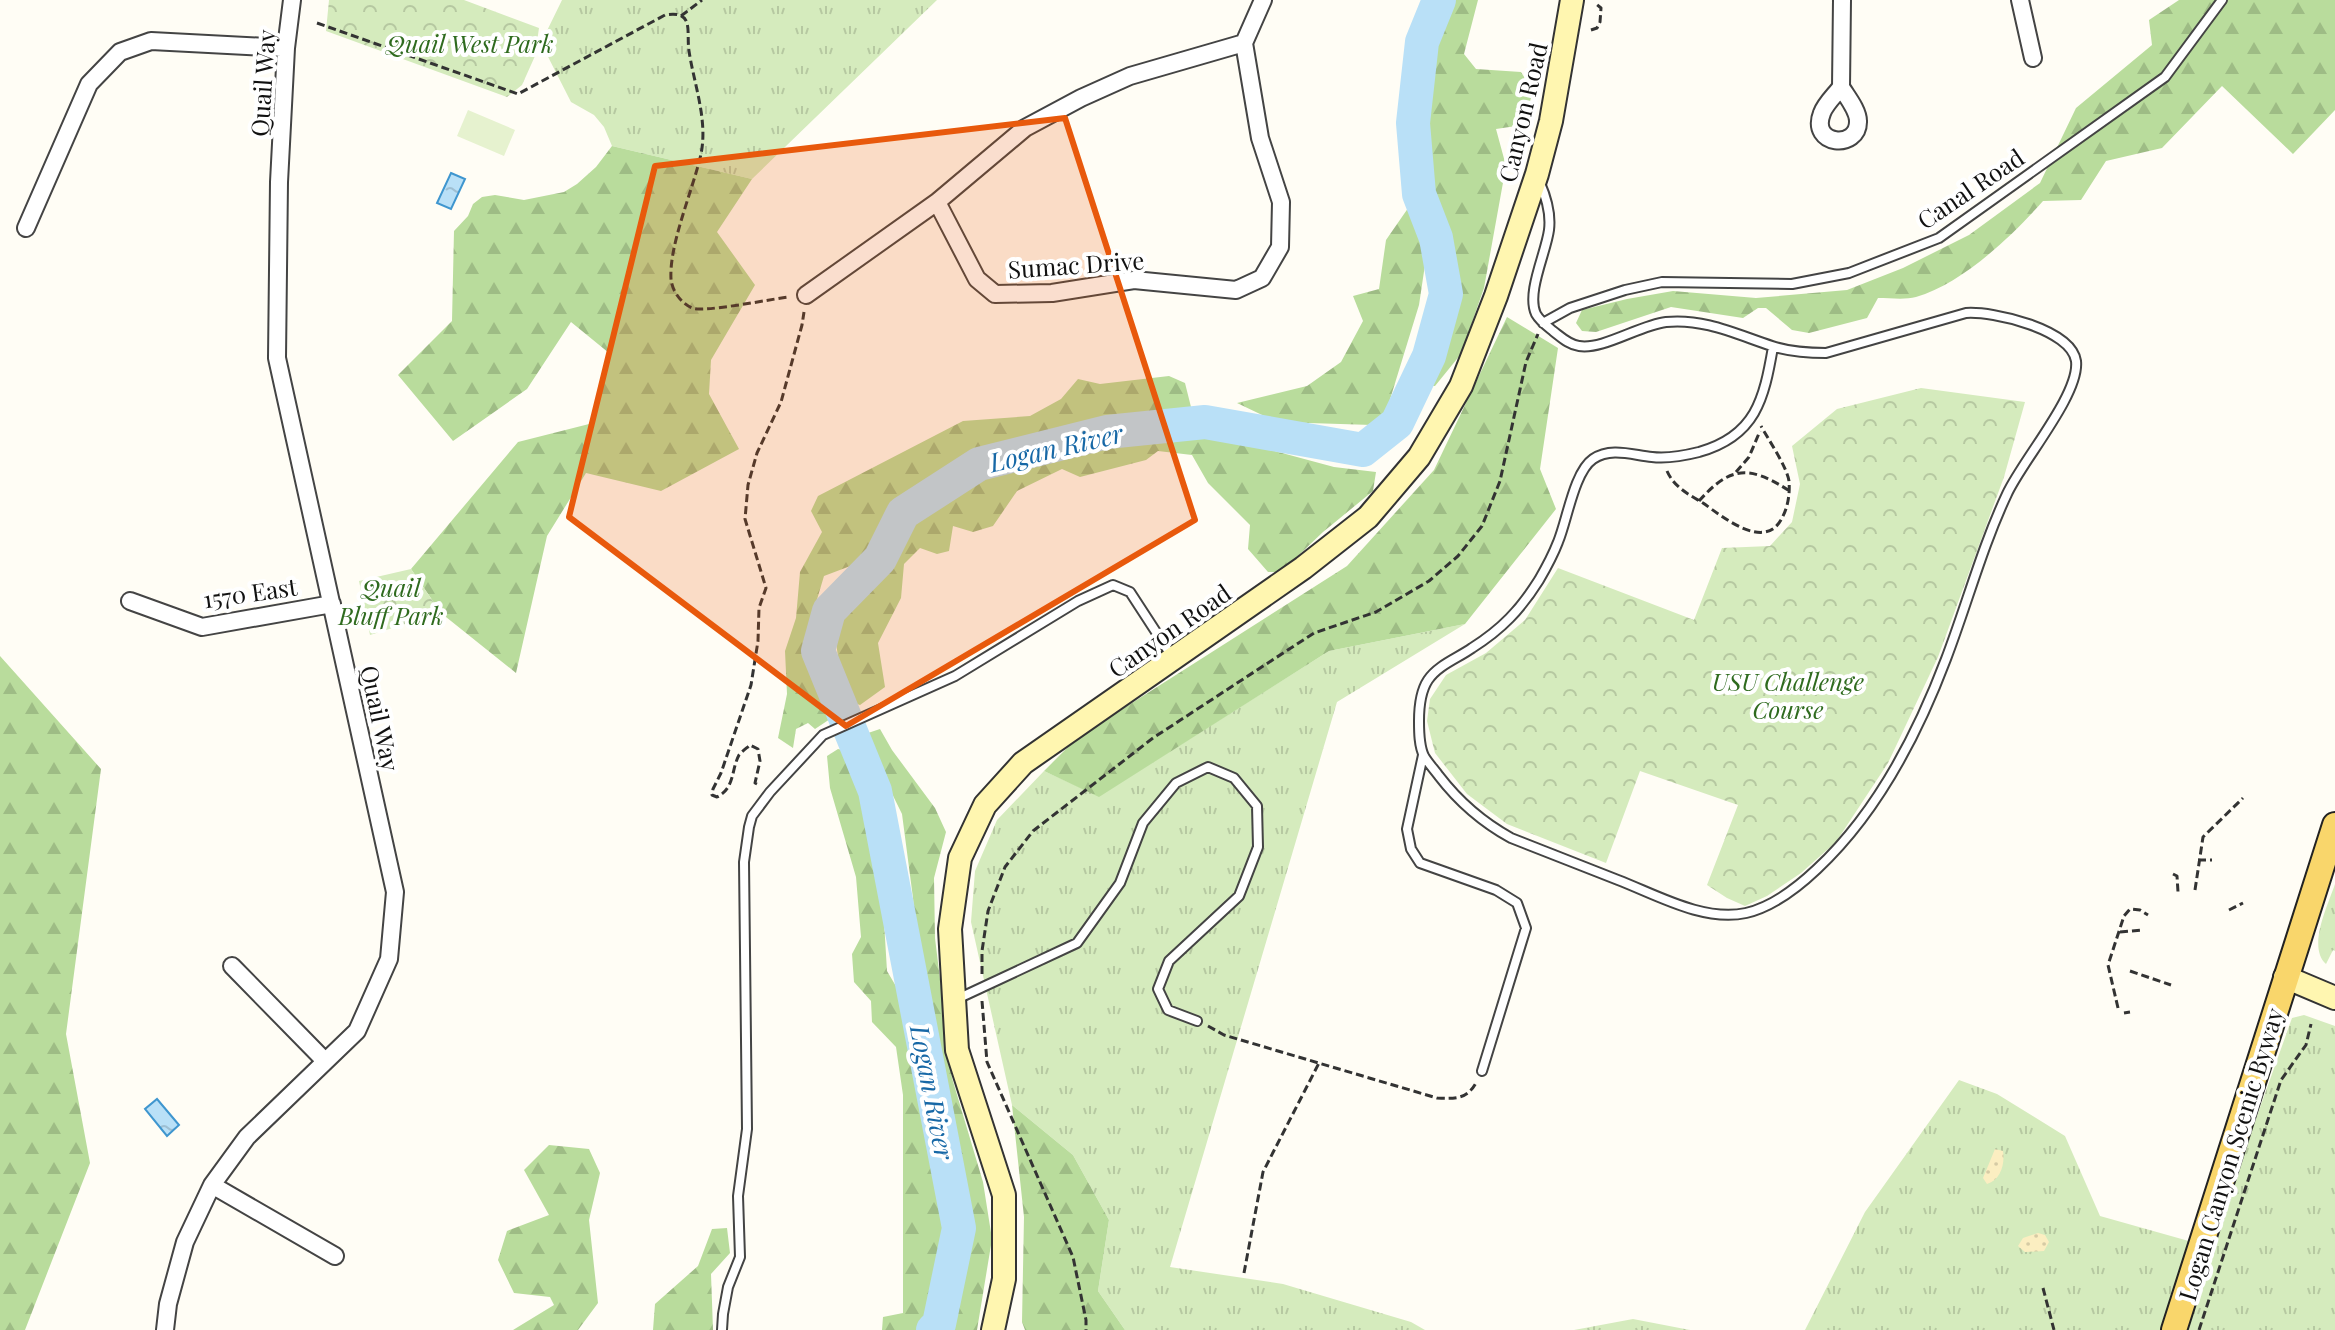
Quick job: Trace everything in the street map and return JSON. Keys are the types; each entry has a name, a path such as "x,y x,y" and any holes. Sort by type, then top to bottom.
{"main road":[{"name":"Logan Canyon Scenic Byway","path":"2174,1330 2335,825"}],"street":[{"name":"Quail Way","path":"165,1330 168,1304 185,1242 212,1185 247,1137 357,1031 389,959 393,937 395,892 277,358 279,182 286,48 292,0"},
{"path":"806,295 937,202 1025,128 1130,76 1244,43 1263,0"},
{"name":"Canyon Road","path":"993,1330 1004,1279 1004,1195 957,1050 950,929 960,858 985,805 1023,763 1303,568 1368,517 1419,457 1461,386 1496,296 1537,174 1551,121 1572,0"},
{"path":"1841,87 1842,0"},
{"path":"2020,0 2033,58"},
{"path":"26,228 89,84 120,52 151,41 286,48"},
{"name":"Sumac Drive","path":"937,202 977,279 995,294 1052,293 1134,280 1236,290 1262,278 1280,247 1281,202 1260,138 1244,43"},
{"name":"1570 East","path":"130,601 202,627 332,604"},
{"path":"232,966 325,1061"},
{"path":"2285,977 2335,998"},
{"path":"212,1185 335,1256"}],"lane":[{"name":"Canal Road","path":"1543,323 1570,308 1662,282 1792,284 1849,273 1939,238 2165,77 2222,0"},
{"path":"1423,755 1455,797 1489,826 1511,838 1689,908 1721,915 1746,913 1770,904 1806,880 1839,848 1895,769 1946,659 2005,498 2064,401 2075,375 2076,359 2060,338 2022,322 1977,312 1826,353 1804,354 1773,347 1718,327 1693,322 1652,325 1594,346 1579,346 1564,341 1543,323 1535,311 1534,292 1549,229 1548,202 1537,174"},
{"path":"1482,1071 1526,928 1517,903 1496,890 1420,863 1411,849 1407,829 1423,755 1419,733 1421,695 1428,679 1438,669 1506,624 1526,600 1558,543 1586,466 1604,454 1616,452 1664,459 1705,450 1729,440 1754,416 1762,401 1773,347"},
{"path":"722,1330 728,1287 740,1257 738,1196 747,1129 744,862 752,816 823,735 955,676 1078,601 1113,585 1130,592 1174,659"},
{"path":"954,1000 1077,943 1120,883 1143,823 1176,783 1208,767 1234,778 1257,806 1258,847 1239,896 1169,961 1158,989 1168,1010 1197,1021"}],"path":[{"path":"681,16 702,0"},
{"path":"1591,30 1597,28 1602,14 1595,3"},
{"path":"317,23 518,94 665,15 675,13 687,22 701,107 702,150 675,250 672,289 693,309 708,310 744,302 806,295 802,325 781,402 757,453 748,485 745,519 766,588 759,608 758,641 751,685 712,795 717,797 724,793 732,781 740,754 750,745 758,749 760,761 755,783 770,792"},
{"path":"1602,14 1609,15"},
{"path":"1086,1330 1073,1257 987,1062 982,951 988,911 1005,867 1033,831 1153,738 1314,633 1376,612 1429,581 1458,556 1482,526 1500,481 1526,362 1543,323"},
{"path":"1664,459 1672,483 1748,531 1765,533 1780,523 1788,507 1789,479 1754,416"},
{"path":"1699,501 1715,483 1736,472 1749,457 1761,426"},
{"path":"1736,472 1770,478 1788,490"},
{"path":"2195,890 2201,843 2207,832 2243,798"},
{"path":"2198,860 2212,860"},
{"path":"2173,874 2177,876 2178,892"},
{"path":"2229,910 2243,903"},
{"path":"2118,1008 2108,965 2124,916 2130,909 2148,915"},
{"path":"2120,932 2143,930"},
{"path":"2130,971 2171,985"},
{"path":"1197,1021 1224,1035 1437,1098 1459,1099 1472,1091 1482,1071"},
{"path":"2199,1330 2281,1080 2306,1045 2311,1024"},
{"path":"1244,1273 1263,1172 1319,1063"},
{"path":"2043,1288 2054,1330"}],"highlighted area":[{"path":"1065,118 1195,520 846,726 569,517 655,166"}],"green space":[{"name":"Quail West Park","path":"329,0 464,0 539,28 535,56 522,85 507,97 326,31"},
{"path":"562,0 937,0 752,179 612,146 604,127 594,115 571,102 541,43"},
{"path":"1449,0 1478,0 1464,54 1476,69 1521,72 1533,91 1523,125 1496,129 1506,166 1484,288 1461,354 1435,386 1426,386 1425,375 1439,344 1458,276 1434,256 1426,258 1419,305 1384,419 1372,425 1277,422 1237,403 1307,386 1341,362 1363,321 1353,296 1379,289 1386,240 1413,201 1432,203 1425,148 1431,52"},
{"path":"2179,0 2335,0 2335,110 2293,154 2222,86 2162,148 2106,161 2081,200 2043,201 2017,229 1968,270 1933,291 1916,297 1878,298 1867,318 1809,333 1792,330 1766,308 1758,308 1743,318 1671,307 1596,332 1582,331 1576,323 1582,310 1673,291 1756,298 1847,290 1903,268 1969,235 2040,183 2076,108 2152,45 2149,20"},
{"path":"468,110 515,130 504,156 457,136"},
{"path":"612,146 752,179 717,232 755,285 711,360 709,394 739,449 661,491 586,473 547,536 516,673 441,613 411,569 518,442 593,423 609,353 571,322 527,389 453,441 398,375 452,321 454,231 468,216 473,204 482,197 495,195 524,200 564,192 596,167"},
{"path":"1507,317 1558,348 1540,469 1556,509 1465,624 1329,651 1099,797 1044,771 1077,738 1347,566 1434,470"},
{"path":"1169,376 1185,383 1191,407 1147,421 1190,428 1334,467 1376,472 1373,491 1281,572 1268,572 1248,549 1250,525 1208,483 1192,455 1158,451 1146,460 1080,477 1062,469 1017,491 993,526 973,532 953,526 949,551 937,554 920,548 904,564 901,598 878,643 885,687 860,705 851,702 841,680 835,634 842,605 898,546 900,534 884,530 853,565 824,576 806,636 811,677 830,719 815,729 808,723 796,729 793,748 778,738 787,694 785,651 796,618 800,572 822,532 811,511 818,496 963,421 1030,416 1061,399 1078,379 1100,384"},
{"name":"USU Challenge Course","path":"1921,388 2025,402 2004,477 1938,657 1888,763 1836,842 1801,873 1767,896 1745,906 1707,885 1738,805 1640,771 1606,863 1507,824 1467,794 1435,753 1427,721 1430,699 1446,675 1486,653 1525,620 1558,568 1694,620 1722,548 1770,546 1792,522 1800,484 1792,446 1837,409"},
{"name":"Quail Bluff Park","path":"411,569 441,613 370,635 359,581"},
{"path":"1465,624 1337,702 1170,1267 1283,1284 1411,1322 1425,1330 1125,1330 1098,1291 1109,1220 1073,1155 1012,1105 971,922 975,871 997,820 1044,771 1099,796 1329,651"},
{"path":"0,656 101,769 66,1034 90,1163 25,1330 0,1330"},
{"path":"880,729 935,808 946,832 934,878 935,938 952,1078 983,1182 992,1239 977,1330 882,1330 883,1317 903,1313 903,1095 896,1047 872,1022 871,1001 854,982 852,954 861,937 856,877 830,788 827,756 838,749 851,752 869,787 880,855 887,971 910,1010 924,1107 938,1142 949,1136 943,1094 921,1003 913,898 902,814 868,745 868,733"},
{"path":"2335,884 2335,951 2326,964 2318,947 2319,937"},
{"path":"2304,1015 2335,1026 2335,1330 1805,1330 1865,1212 1959,1080 1997,1094 2065,1136 2100,1216 2210,1247 2292,1018"},
{"path":"1012,1105 1073,1155 1109,1220 1098,1291 1125,1330 1025,1330 1022,1322 1024,1217"},
{"path":"549,1145 589,1149 600,1173 589,1220 598,1303 578,1330 513,1330 554,1305 550,1297 514,1293 498,1260 507,1231 549,1215 524,1170"},
{"path":"727,1228 730,1253 711,1274 713,1330 653,1330 655,1304 698,1266 712,1229"},
{"path":"1633,1319 1690,1330 1574,1330"}],"sand":[{"path":"1995,1149 2003,1151 2003,1166 1996,1179 1987,1184 1983,1178"},
{"path":"2038,1233 2045,1235 2049,1242 2044,1251 2025,1252 2018,1246 2023,1238"}],"water":[{"path":"451,173 465,179 451,209 437,203"},
{"path":"157,1099 179,1125 167,1136 145,1109"}],"waterway":[{"name":"Logan River","path":"933,1330 939,1324 959,1228 875,791 818,651 829,611 880,559 903,513 979,464 1107,432 1205,422 1363,450 1397,423 1429,356 1446,294 1436,238 1419,194 1413,123 1422,42 1439,0"}]}
